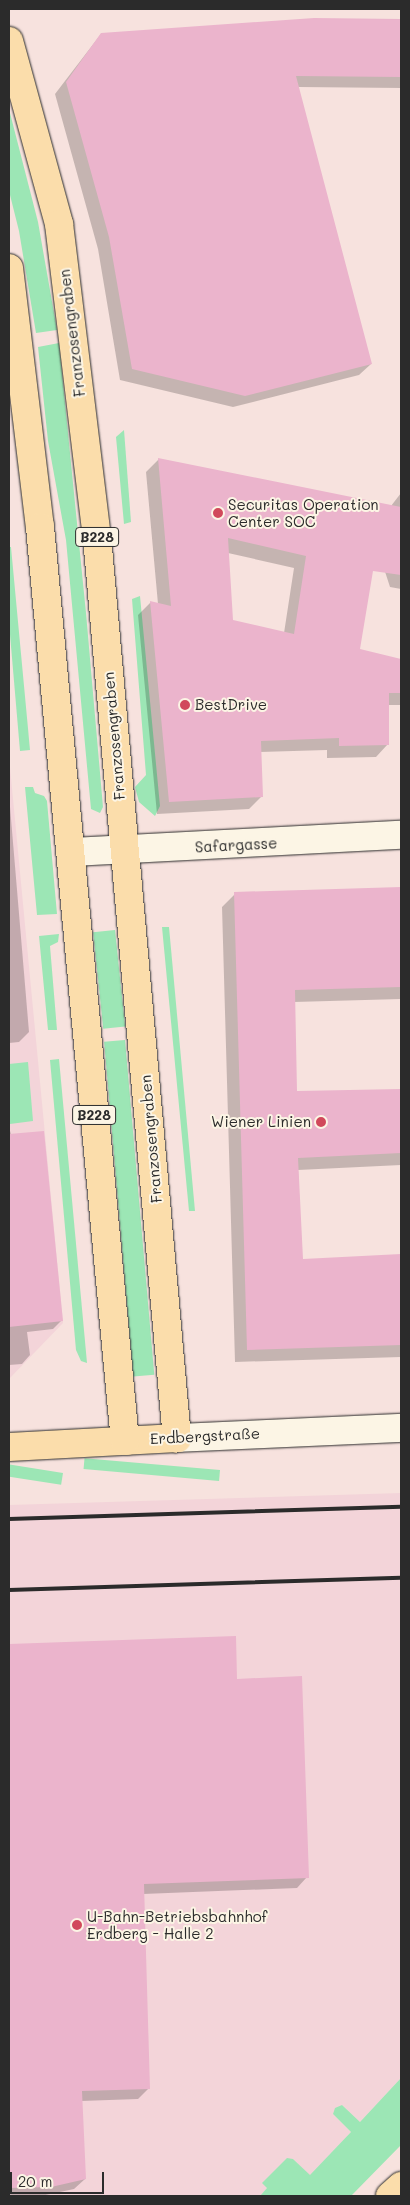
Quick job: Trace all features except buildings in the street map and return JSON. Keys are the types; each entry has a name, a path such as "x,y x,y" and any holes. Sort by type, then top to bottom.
{"main road":[{"name":"Franzosengraben","path":"9,41 59,224 97,537 177,1438"},
{"name":"B228","path":"9,268 39,517 72,852 125,1441"},
{"name":"Erdbergstraße","path":"9,1447 177,1438"},
{"path":"390,2196 401,2186"}],"street":[{"name":"Safargasse","path":"72,852 401,835"},
{"name":"Erdbergstraße","path":"177,1438 401,1428"}],"shaded area":[{"path":"9,757 63,1323 9,1379"},
{"path":"401,1493 401,2078 360,2122 342,2105 333,2114 351,2132 310,2176 293,2159 263,2183 267,2188 260,2196 9,2196 9,1505"}],"green space":[{"path":"9,109 38,222 57,330 36,333 19,231 9,191"},
{"path":"59,343 103,807 100,813 91,809 66,540 48,441 38,347"},
{"path":"124,430 131,522 124,524 116,437"},
{"path":"9,547 11,547 30,750 20,751 9,623"},
{"path":"140,596 160,806 155,816 139,802 135,787 146,775 132,599"},
{"path":"25,787 33,787 35,793 44,796 47,801 57,914 37,915"},
{"path":"162,927 169,927 195,1211 189,1211"},
{"path":"115,930 125,1026 103,1029 93,932"},
{"path":"59,934 58,942 50,946 57,1030 48,1030 39,936"},
{"path":"125,1040 154,1375 133,1377 104,1042"},
{"path":"59,1059 87,1363 81,1361 76,1350 50,1060"},
{"path":"28,1062 33,1121 10,1124 9,1064"},
{"path":"85,1458 220,1470 219,1481 84,1469"},
{"path":"10,1465 63,1473 61,1485 9,1477"},
{"path":"401,2078 401,2145 351,2196 260,2196 267,2188 262,2183 287,2158 293,2159 310,2175 351,2132 333,2114 335,2108 342,2105 360,2122"}],"railway":[{"path":"9,1519 401,1507"},
{"path":"9,1590 401,1578"}],"place":[{"name":"Securitas Operation Center SOC","path":"218,513"},
{"name":"BestDrive","path":"185,705"},
{"name":"Wiener Linien","path":"321,1122"},
{"name":"U-Bahn-Betriebsbahnhof Erdberg - Halle 2","path":"77,1925"}]}
